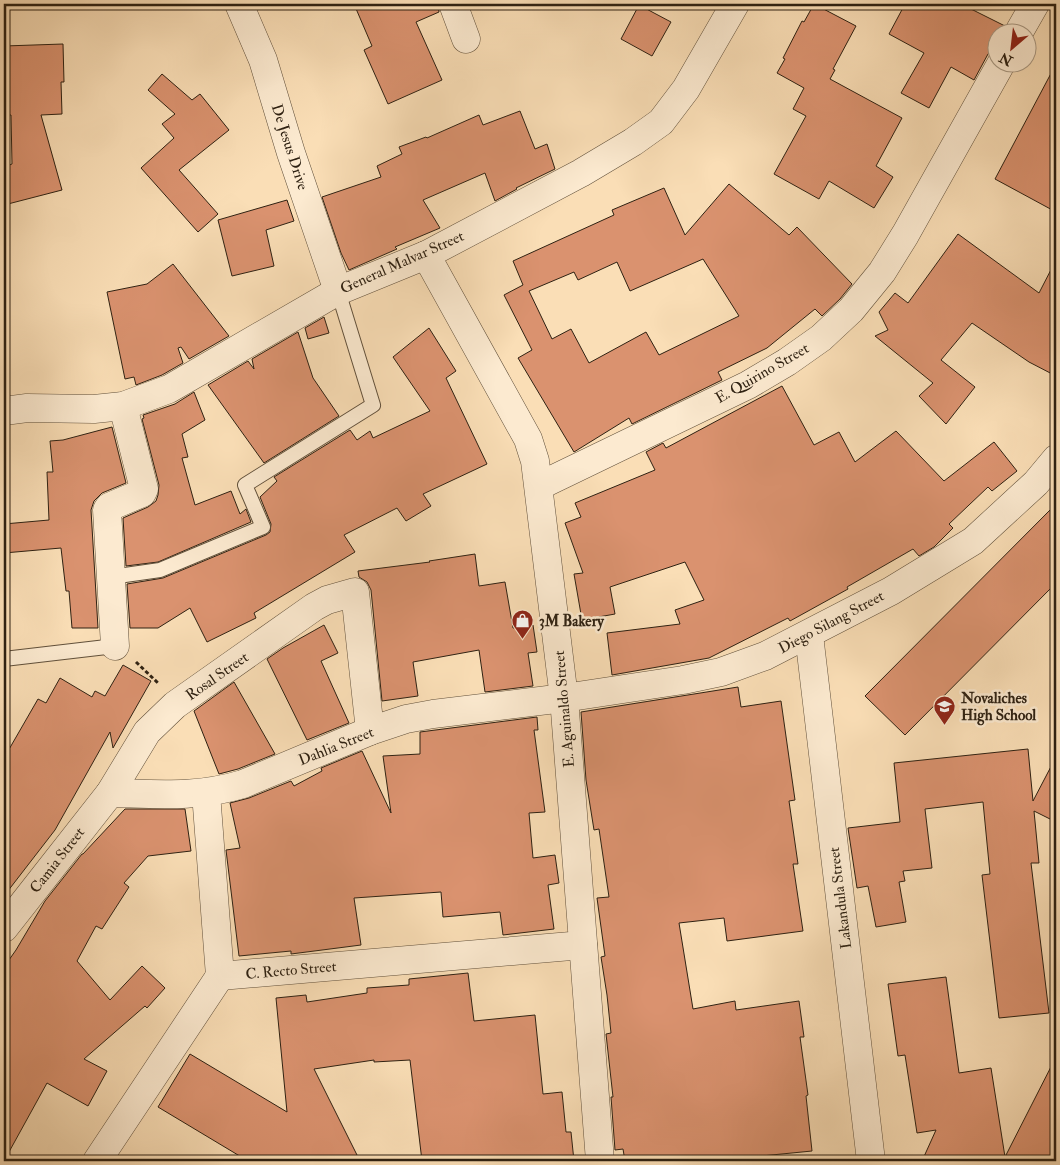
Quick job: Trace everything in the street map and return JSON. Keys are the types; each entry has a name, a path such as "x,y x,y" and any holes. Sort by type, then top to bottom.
{"street":[{"name":"De Jesus Drive","path":"239,4 263,60 291,153 338,291"},
{"path":"453,4 466,39"},
{"name":"General Malvar Street","path":"4,411 26,408 94,409 124,406 169,389 338,291 426,255 581,173 633,142 661,122 686,90 735,4"},
{"path":"1025,22 1035,4"},
{"name":"E. Quirino Street","path":"540,486 748,385 822,338 851,310 882,272 996,72"},
{"name":"E. Aguinaldo Street","path":"426,255 528,439 540,486 564,698 600,1161"},
{"path":"115,646 107,510 109,507 142,493 144,489 124,406"},
{"name":"Diego Silang Street","path":"564,698 683,680 721,672 765,656 809,635 891,591 973,541 1036,484 1056,459"},
{"name":"Rosal Street","path":"110,793 148,732 175,705 314,608 327,600 355,592 370,731"},
{"name":"Lakandula Street","path":"809,635 871,1161"},
{"name":"Dahlia Street","path":"110,793 206,793 243,784 370,731 406,719 564,698"},
{"name":"Camia Street","path":"4,928 110,793"},
{"path":"97,1161 220,976 206,793"},
{"name":"C. Recto Street","path":"220,976 583,945"}],"lane":[{"path":"110,577 160,570 263,527 245,485 373,405 338,291"},
{"path":"4,659 115,646"}],"path":[{"path":"115,646 154,678 175,705"}],"building":[{"path":"354,4 438,4 439,12 416,22 442,80 388,104 364,50 372,46"},
{"path":"814,4 856,26 833,69 835,70 830,79 902,118 876,166 893,177 874,208 829,181 819,199 774,174 806,116 793,109 804,88 777,73 802,21 804,22"},
{"path":"905,4 961,4 997,22 988,22 988,54 974,80 951,67 929,108 901,93 924,53 889,34"},
{"path":"639,5 671,22 652,56 621,39"},
{"path":"63,44 64,82 61,82 62,114 41,115 62,190 4,205 4,167 12,164 11,115 4,115 4,46"},
{"path":"1056,64 1056,212 995,179"},
{"path":"162,74 192,100 200,94 229,130 179,170 218,214 198,232 141,168 174,138 162,124 175,114 148,90"},
{"path":"520,111 535,149 547,144 555,169 516,188 495,201 485,173 423,200 440,228 395,247 397,249 349,270 341,253 322,197 381,177 377,166 402,154 399,147 427,138 479,115 483,125"},
{"path":"729,184 789,235 797,227 852,284 840,299 822,316 815,309 767,348 718,372 722,380 632,424 629,418 574,452 518,358 532,350 504,295 523,285 513,261 614,215 612,210 664,188 685,235","holes":["703,259 739,316 659,355 646,332 589,363 571,329 552,339 529,291 574,272 578,280 617,262 630,291"]},
{"path":"287,200 294,221 266,230 274,266 232,276 218,220"},
{"path":"958,234 1039,293 1056,260 1056,376 1029,362 972,323 941,360 975,387 946,424 919,396 933,383 875,336 888,330 879,312 895,293 908,303"},
{"path":"173,264 229,336 189,359 181,347 178,348 183,363 162,375 136,385 134,377 125,379 107,292 147,284"},
{"path":"324,317 329,333 308,339 305,328"},
{"path":"429,328 456,371 446,378 487,464 423,494 431,506 406,521 397,508 344,535 355,552 254,613 256,618 207,642 190,608 158,628 130,628 127,584 163,578 270,532 271,524 260,497 277,481 274,477 350,430 357,440 370,431 373,438 430,411 393,357"},
{"path":"298,332 313,378 339,416 264,463 208,385 248,361 254,369 252,359"},
{"path":"782,386 814,445 839,432 855,462 896,431 944,481 994,442 1017,471 992,491 988,487 949,524 953,528 934,547 919,556 913,549 847,587 848,589 790,621 788,618 709,658 612,675 607,633 680,624 675,610 704,600 685,562 610,587 615,614 582,620 574,574 583,573 565,523 581,517 575,503 655,470 646,452 663,443 666,448"},
{"path":"194,392 205,420 182,434 188,457 182,458 195,505 231,491 240,514 246,509 251,522 158,562 126,566 123,518 148,507 156,501 158,495 159,485 142,419 144,418 143,415 175,404"},
{"path":"112,427 126,483 102,493 94,501 91,510 98,628 72,628 69,591 66,591 61,548 4,553 4,524 49,520 47,472 53,472 50,441 63,440"},
{"path":"1056,504 1056,583 905,735 865,696"},
{"path":"475,554 479,586 505,582 513,628 533,625 537,652 528,653 533,686 485,692 479,650 413,662 418,696 382,701 371,590 367,582 359,577 358,571"},
{"path":"324,625 338,653 321,661 349,723 307,740 267,659"},
{"path":"123,665 151,681 113,748 110,732 55,830 4,896 4,758 38,699 46,703 60,678 92,697 95,691 105,696"},
{"path":"234,682 275,754 238,769 219,774 194,711"},
{"path":"738,687 741,707 781,701 795,800 789,801 798,864 793,864 803,931 727,941 724,918 679,923 693,1009 735,1001 736,1010 799,1001 804,1037 800,1037 808,1095 806,1096 812,1151 721,1161 625,1161 623,1149 615,1150 611,1097 613,1097 606,1034 611,1033 601,957 605,956 597,898 609,897 599,829 594,830 586,780 581,712"},
{"path":"537,717 538,730 534,730 545,812 529,813 533,858 555,855 559,883 548,885 554,929 503,935 500,912 443,917 441,892 354,898 361,945 291,954 291,951 239,956 226,850 240,848 230,803 249,798 291,781 294,786 322,771 321,768 362,751 391,813 383,756 420,754 420,732"},
{"path":"1028,749 1033,801 1056,757 1056,822 1034,811 1039,863 1031,863 1049,1013 999,1018 982,875 990,874 983,802 925,809 932,868 903,871 905,881 899,882 906,922 876,927 868,886 857,888 848,828 900,822 894,763"},
{"path":"125,809 185,809 191,851 148,856 124,883 129,887 102,929 96,926 77,961 110,1000 142,966 165,988 147,1008 145,1006 84,1059 107,1071 88,1106 47,1083 4,1161 4,967 45,901 82,854"},
{"path":"468,973 474,1021 535,1015 543,1094 562,1092 566,1132 571,1132 574,1161 422,1161 410,1060 374,1062 374,1060 314,1069 360,1161 248,1161 158,1107 190,1054 287,1112 276,998 306,995 307,1002 367,993 367,988 409,985 409,979"},
{"path":"946,977 959,1073 991,1068 1005,1157 1056,1057 1056,1161 922,1161 936,1130 917,1133 905,1055 898,1056 888,984"}],"place":[{"name":"3M Bakery","path":"523,640"},
{"name":"Novaliches High School","path":"945,726"}]}
